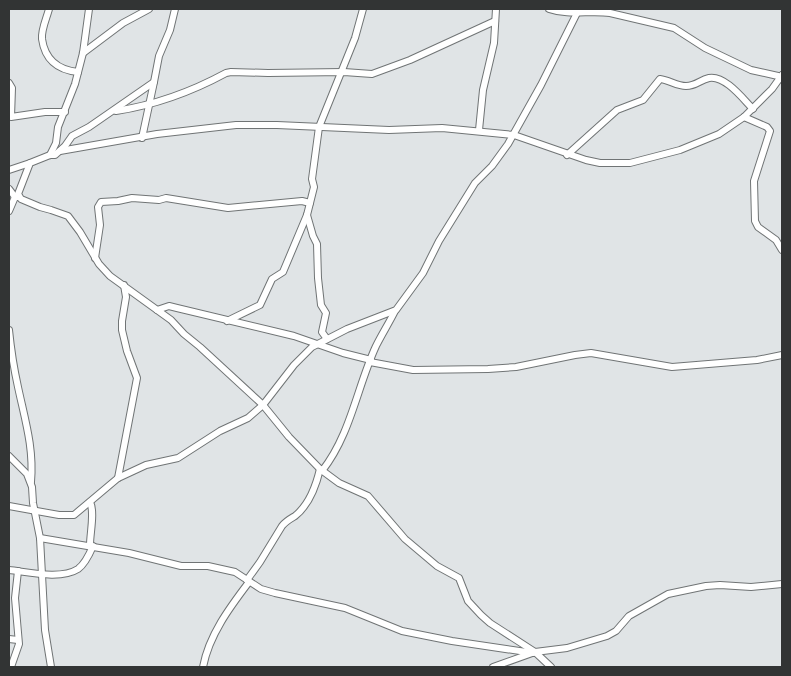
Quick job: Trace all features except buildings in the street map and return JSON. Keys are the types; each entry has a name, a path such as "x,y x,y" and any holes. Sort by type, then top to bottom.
{"street":[{"path":"49,9 41,38 48,58 64,71 78,72"},
{"path":"50,155 56,143 58,127 78,72 83,53 89,9"},
{"path":"83,53 123,23 149,9"},
{"path":"142,138 159,56 170,30 176,9"},
{"path":"227,320 260,305 272,279 282,272 307,215 314,187 312,179 319,128 355,38 363,9"},
{"path":"479,130 483,90 493,50 496,9"},
{"path":"60,151 226,125 277,125 389,130 442,128 479,130 514,135 567,155 600,163 630,163 680,150 719,134 753,109 772,89 781,76 751,70 706,48 674,28 599,11 558,11 549,9"},
{"path":"202,667 205,654 219,625 285,521 297,514 313,493 321,470 337,449 376,346 396,310 423,274 443,234 475,183 492,166 514,135 542,85 578,11"},
{"path":"113,112 150,104 198,88 226,73 376,73 410,60 495,21"},
{"path":"567,155 617,110 643,100 660,79 683,86 694,85 708,78 719,80 730,86 753,109"},
{"path":"9,170 50,155 55,155 72,136 113,112 154,82"},
{"path":"9,83 12,88 11,117 45,112 65,112"},
{"path":"744,117 767,127 770,131 754,181 755,221 758,227 776,240 782,250"},
{"path":"9,211 17,197 30,163"},
{"path":"9,189 21,199 68,216 95,258 110,276 171,320 184,334 264,405 289,437 321,470 339,483 368,496 405,539 437,566 459,578 468,601 480,615 551,667"},
{"path":"95,258 100,225 98,207 101,202 132,198 159,200 166,198 228,208 302,201 310,202"},
{"path":"307,215 312,236 317,244 321,305 326,313 322,332 326,339"},
{"path":"118,478 137,378 122,330 126,297 124,285"},
{"path":"157,310 169,306 319,343 370,361 413,370 516,367 575,355 591,354 672,367 757,360 782,355"},
{"path":"9,506 59,515 74,515 118,478 146,466 178,458 220,430 248,418 264,405 302,356 319,343 347,329 396,310"},
{"path":"9,330 14,372 28,431 33,463 31,484 40,538 45,630 51,667"},
{"path":"9,456 27,474 31,484"},
{"path":"9,570 42,574 64,574 80,568 90,553 92,546 91,524 93,512 90,502"},
{"path":"40,538 153,558 181,566 208,566 235,572 261,589 275,594 344,608 411,633 534,653"},
{"path":"10,667 17,650 18,640 14,598 18,571"},
{"path":"493,667 534,653 567,648 608,636 616,631 629,616 668,594 686,589 720,585 744,587 782,584"},
{"path":"9,639 18,640"}]}
